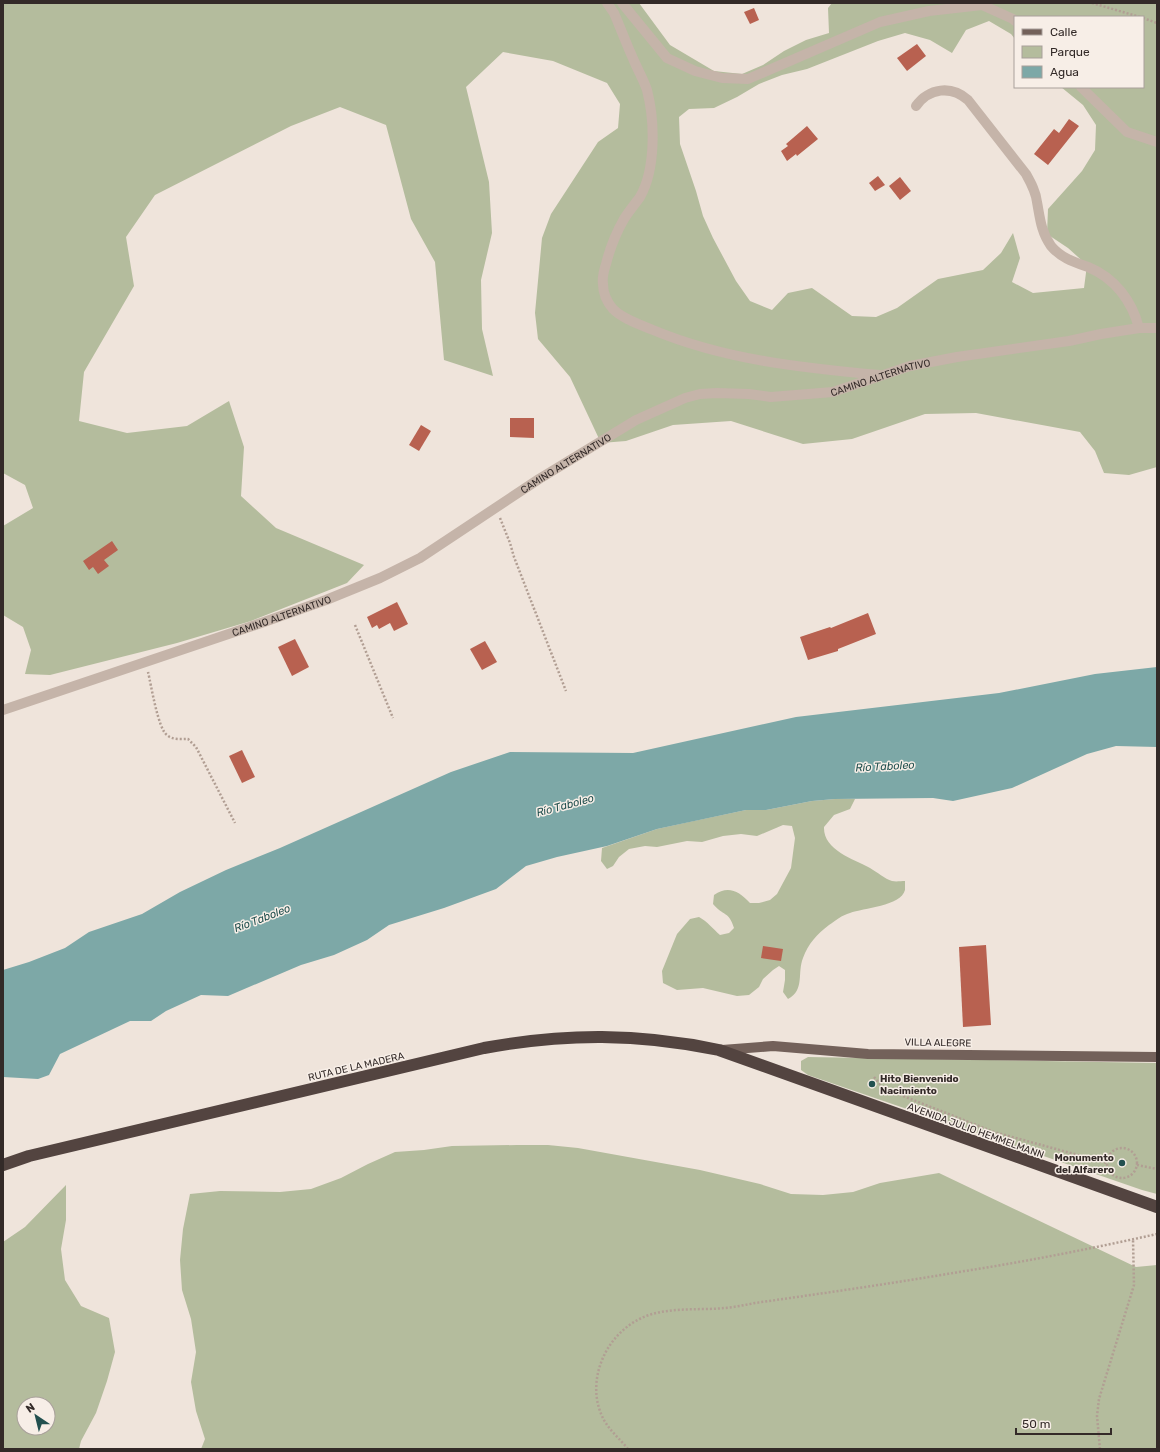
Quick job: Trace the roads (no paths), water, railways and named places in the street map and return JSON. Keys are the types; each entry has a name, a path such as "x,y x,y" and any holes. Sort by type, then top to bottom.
{"highway":[{"name":"RUTA DE LA MADERA","path":"3,1165 29,1156 478,1049 516,1042 554,1038 612,1036 666,1040 719,1050"},
{"name":"AVENIDA JULIO HEMMELMANN","path":"719,1050 1157,1207"}],"main road":[{"name":"VILLA ALEGRE","path":"719,1050 773,1046 868,1054 1157,1057"}],"street":[{"path":"608,3 614,13 646,89 650,108 652,133 648,179 639,198 623,221 616,235 603,276 604,293 612,307 622,316 649,328 714,351 777,363 884,375"},
{"path":"622,3 667,58 694,71 722,78 748,78 880,22 928,11 982,5 1014,20"},
{"path":"1082,88 1127,132 1157,142"},
{"path":"916,106 931,93 944,90 957,92 968,100 1026,174 1032,184 1038,203 1042,230 1051,245 1058,253 1067,259 1098,272 1117,286 1131,305 1139,328"},
{"name":"CAMINO ALTERNATIVO","path":"3,710 326,600 380,578 420,558 539,479 636,420 685,398 717,392 771,397 833,392 910,366 957,357 1069,341 1139,328 1157,328"}],"water":[{"name":"Río Taboleo","path":"1157,667 1157,747 1116,746 1087,754 1012,788 953,801 933,798 835,799 812,801 766,810 746,810 657,829 607,846 557,857 526,866 496,889 444,908 389,925 367,940 334,955 301,965 228,996 201,995 166,1011 151,1021 130,1021 60,1054 49,1075 38,1079 3,1077 3,970 65,948 89,932 142,914 180,892 226,870 280,848 451,772 510,752 633,753 796,717 999,693 1095,674"}],"place":[{"name":"Hito Bienvenido Nacimiento","path":"872,1084"},
{"name":"Monumento del Alfarero","path":"1122,1163"}]}
